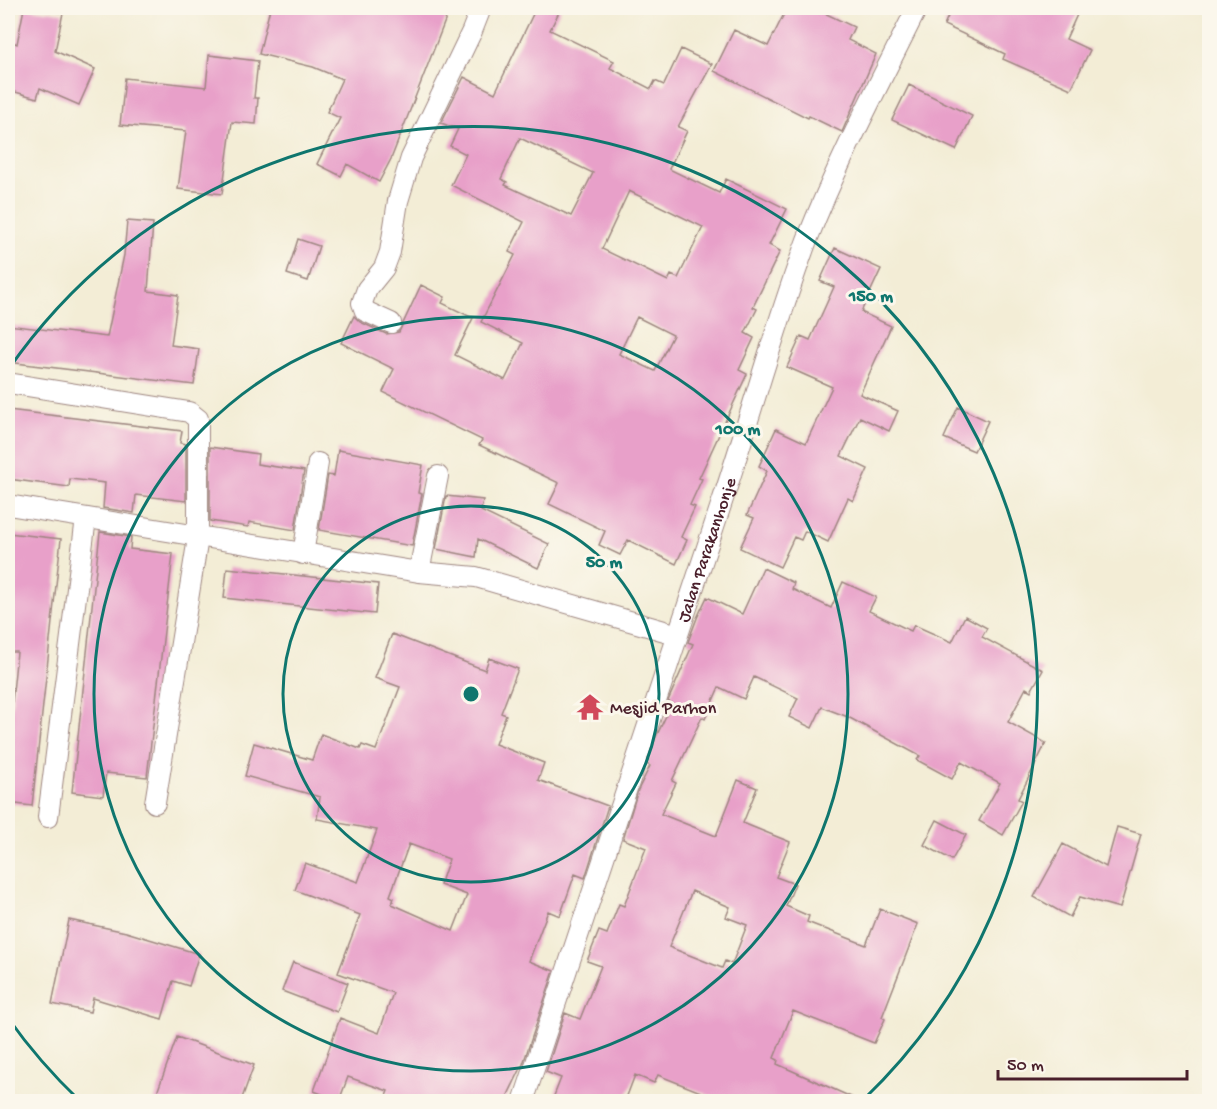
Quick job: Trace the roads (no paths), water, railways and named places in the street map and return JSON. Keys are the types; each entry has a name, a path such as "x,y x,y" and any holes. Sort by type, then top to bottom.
{"street":[{"path":"378,316 362,303 367,289 384,268 390,252 398,201 411,158 481,8"},
{"name":"Jalan Parakanhonje","path":"523,1101 675,634 735,462 775,331 808,238 870,101 917,8"},
{"path":"8,383 195,414 199,424 198,538 155,802"},
{"path":"303,554 318,463"},
{"path":"418,572 438,476"},
{"path":"8,505 198,538 418,572 476,577 675,634"},
{"path":"48,817 86,518"}],"place":[{"name":"Mesjid Parhon","path":"590,707"}]}
